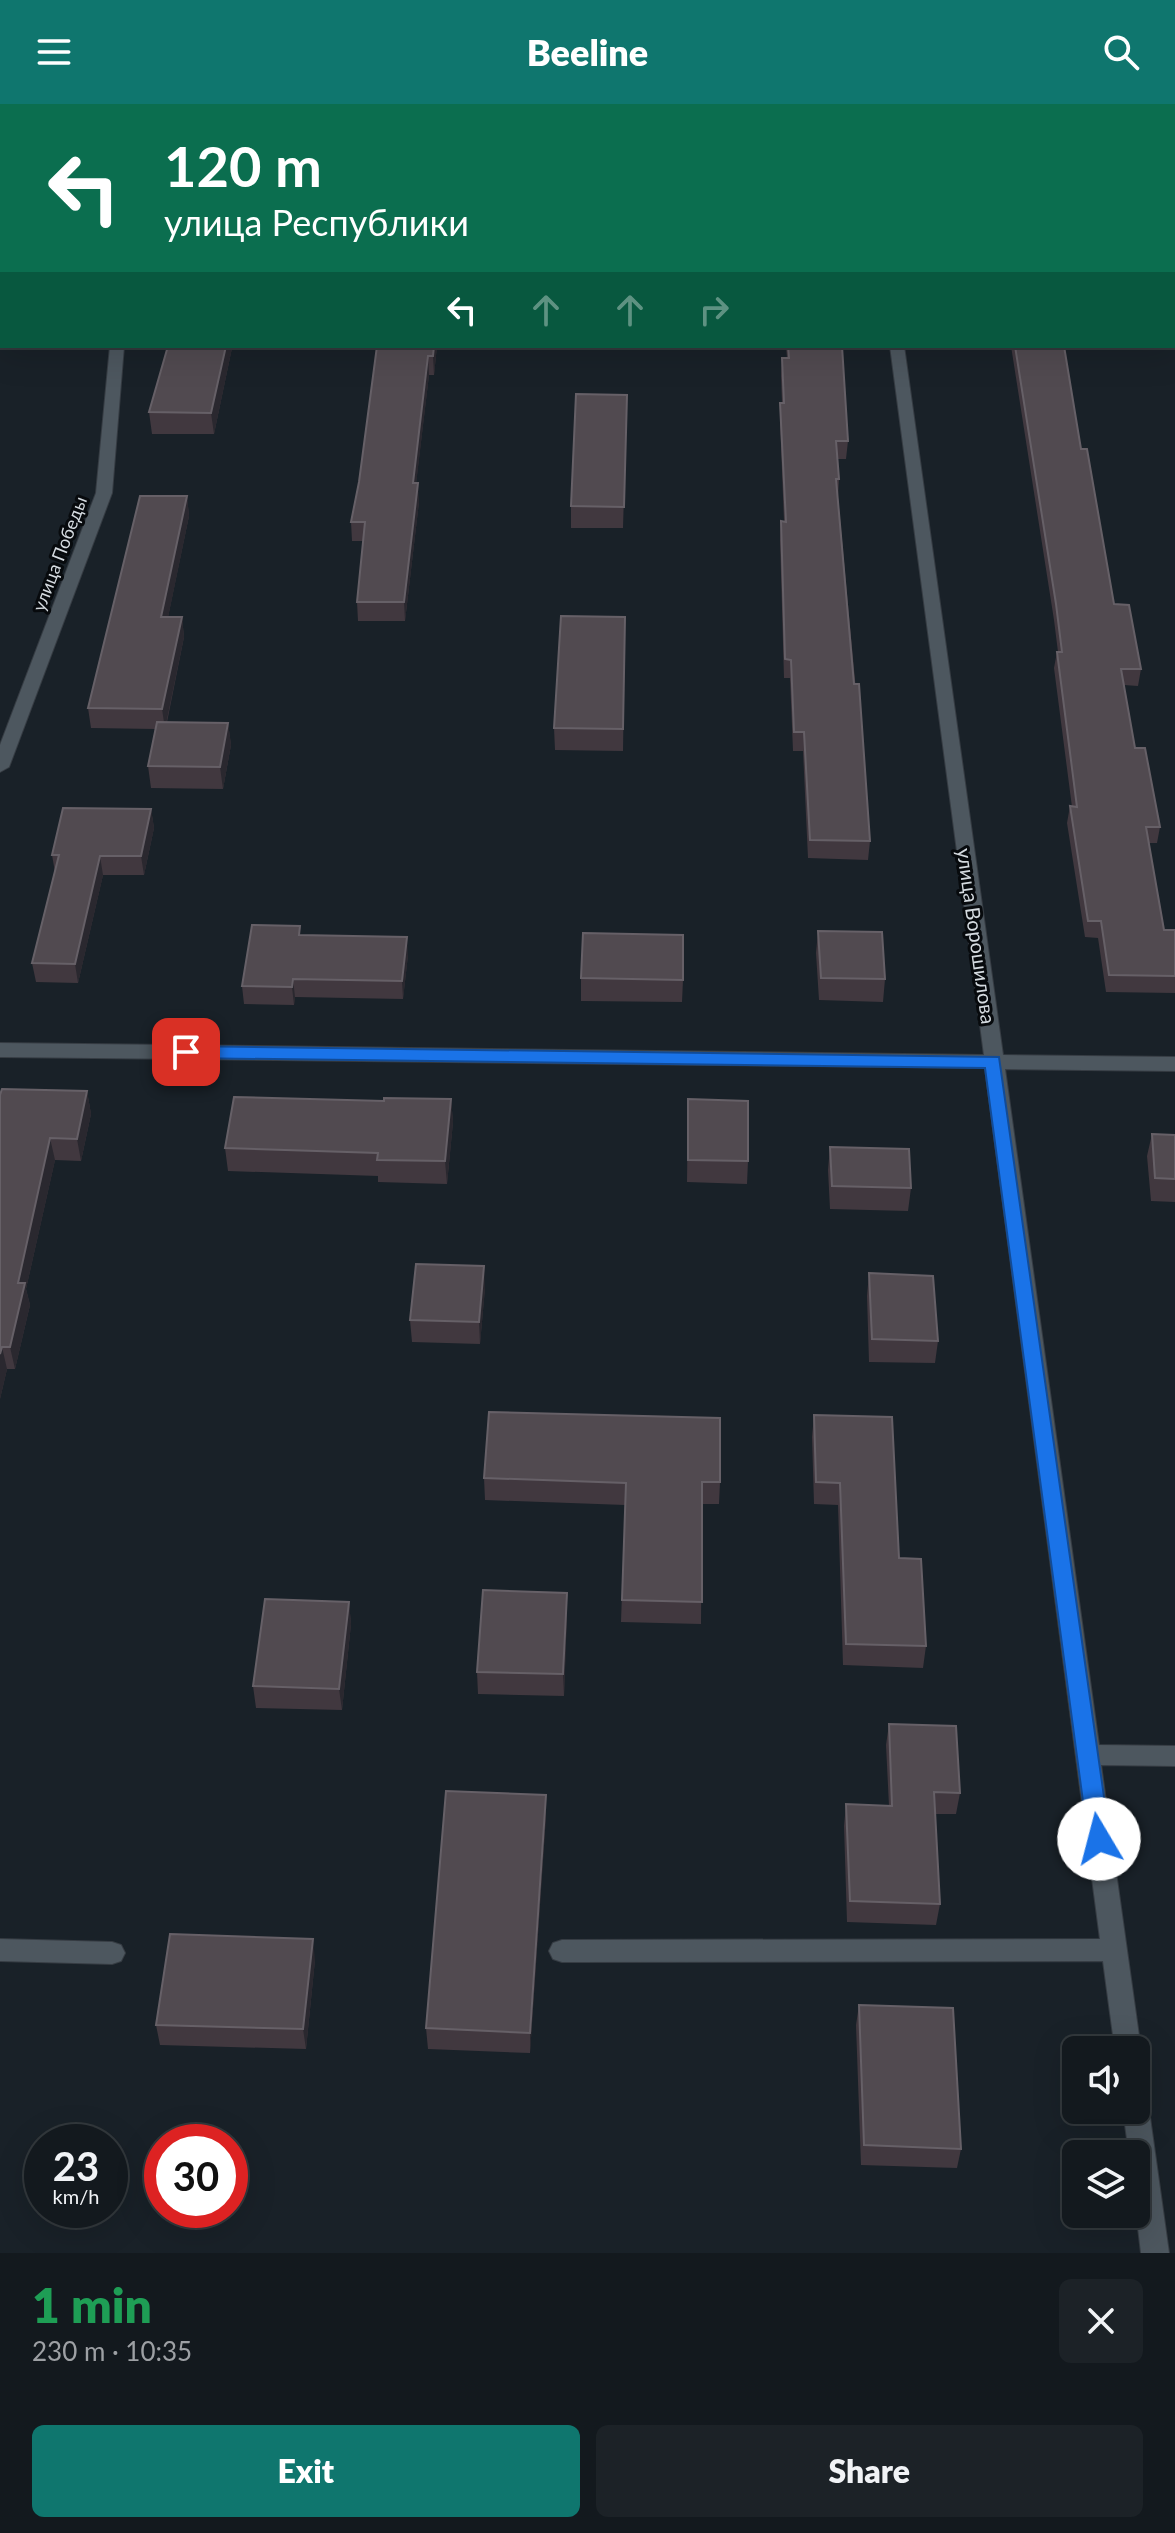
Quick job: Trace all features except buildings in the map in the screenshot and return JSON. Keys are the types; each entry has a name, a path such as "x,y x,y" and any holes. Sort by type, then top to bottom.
{"street":[{"name":"улица Победы","path":"0,767 104,493 117,348"},
{"name":"улица Ворошилова","path":"897,348 1126,2036"},
{"path":"0,1050 1175,1064"},
{"path":"1088,1755 1175,1756"},
{"path":"0,1950 112,1953"},
{"path":"562,1951 1114,1950"},
{"path":"1138,2124 1155,2253"}],"route":[{"path":"186,1052 993,1062 1099,1839"}]}
